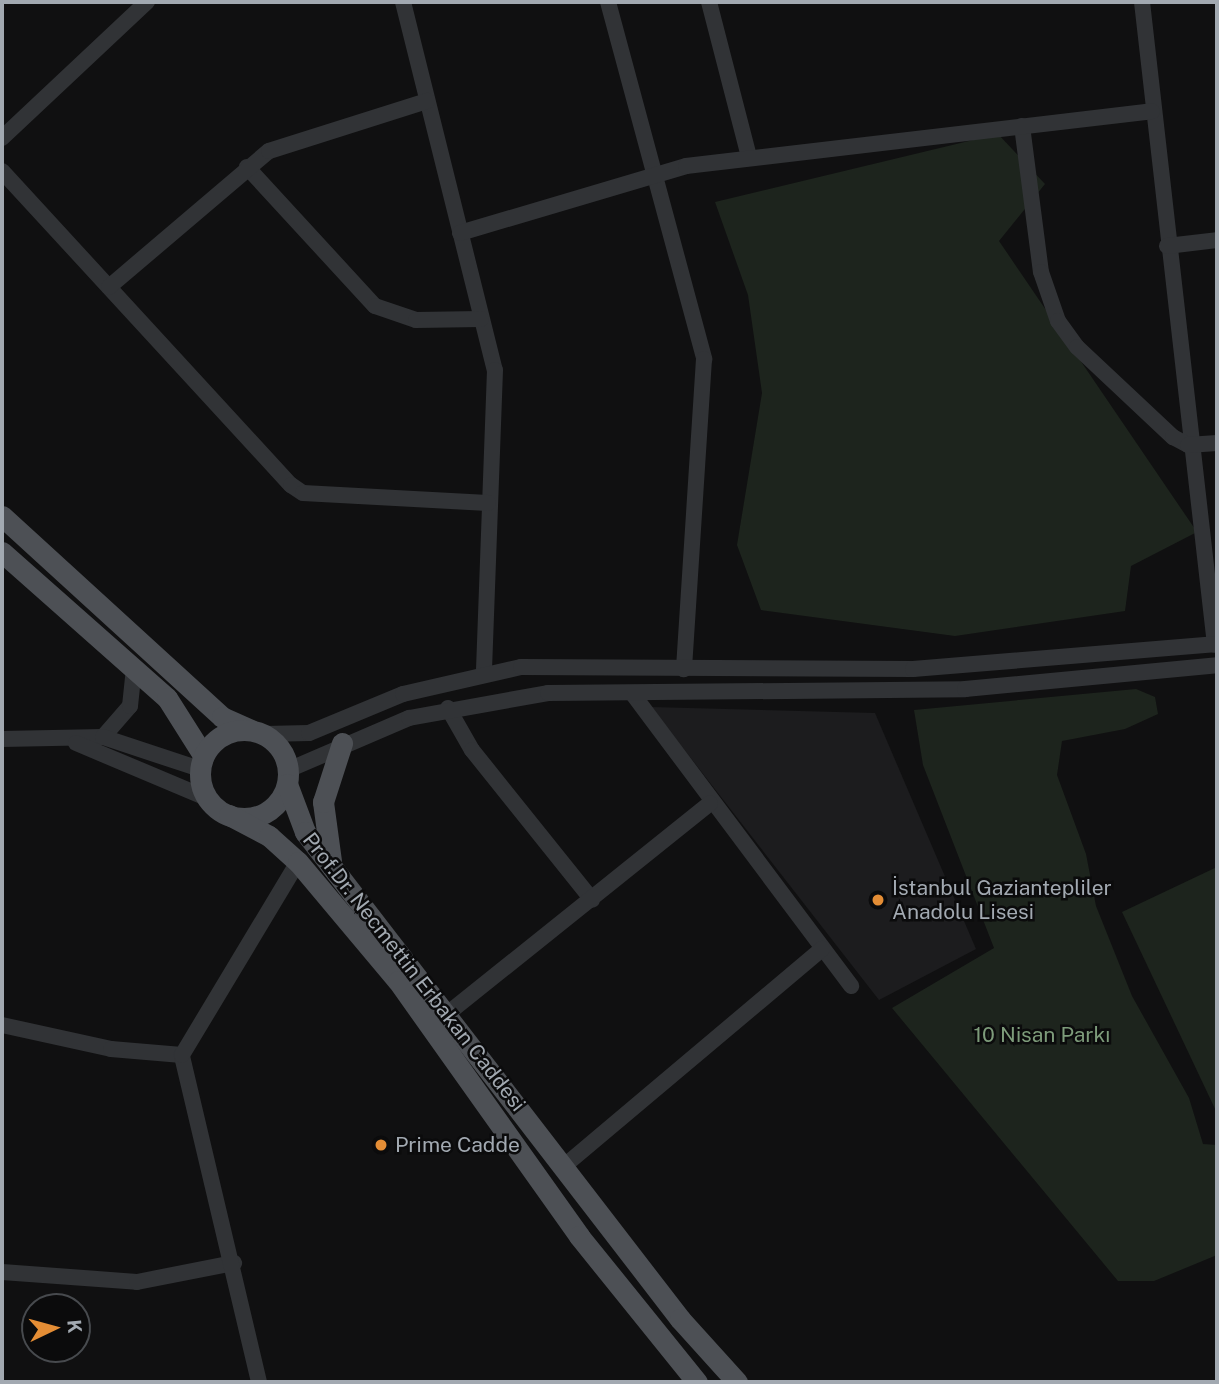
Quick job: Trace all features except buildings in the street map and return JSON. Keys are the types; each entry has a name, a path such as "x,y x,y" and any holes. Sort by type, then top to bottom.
{"main road":[{"path":"2,516 222,717 258,732 287,777 258,816 229,816 206,798 201,762 167,698 2,552"},
{"path":"201,762 223,734 258,732"},
{"path":"332,867 323,802 342,743"},
{"name":"Prof.Dr. Necmettin Erbakan Caddesi","path":"287,777 305,832 680,1320 737,1382"},
{"name":"Prof.Dr. Necmettin Erbakan Caddesi","path":"229,816 269,836 298,862 398,981 579,1236 697,1382"}],"street":[{"path":"2,138 147,2"},
{"path":"403,2 495,370 488,503 484,673"},
{"path":"608,2 704,359 684,669"},
{"path":"709,2 748,157"},
{"path":"258,732 309,733 403,694 484,673 586,663 684,669 984,666 1216,645 1167,246 1142,2"},
{"path":"109,287 247,167 297,137 428,101"},
{"path":"460,233 655,177 748,157 1153,111"},
{"path":"1023,126 1041,272 1058,321 1077,347 1173,437 1192,444 1217,443"},
{"path":"247,167 374,306 403,318 481,319"},
{"path":"2,171 303,493 488,503"},
{"path":"1167,246 1217,240"},
{"path":"287,777 342,743 448,708 548,694 965,689 1217,665"},
{"path":"103,737 130,706 134,667"},
{"path":"632,693 710,803 850,986"},
{"path":"448,708 472,750 592,900"},
{"path":"2,739 74,742 103,737 201,762"},
{"path":"74,742 206,798"},
{"path":"447,1014 710,803"},
{"path":"259,1382 234,1263 181,1055 298,862"},
{"path":"564,1167 822,949"},
{"path":"2,1025 111,1049 181,1055"},
{"path":"2,1272 124,1282 234,1263"}],"shaded area":[{"path":"651,707 875,713 976,949 879,1000"}],"green space":[{"path":"998,134 1045,184 999,241 1197,532 1131,566 1125,611 955,636 761,610 737,545 762,393 748,295 715,202"},
{"name":"10 Nisan Parkı","path":"1136,689 1155,697 1158,714 1125,729 1062,741 1057,775 1086,854 1096,906 1132,996 1189,1098 1203,1144 1217,1145 1217,1255 1154,1281 1118,1281 892,1008 994,948 923,765 914,710"},
{"path":"1217,867 1217,1113 1122,912"}],"place":[{"name":"İstanbul Gaziantepliler Anadolu Lisesi","path":"878,900"},
{"name":"Prime Cadde","path":"381,1145"}]}
